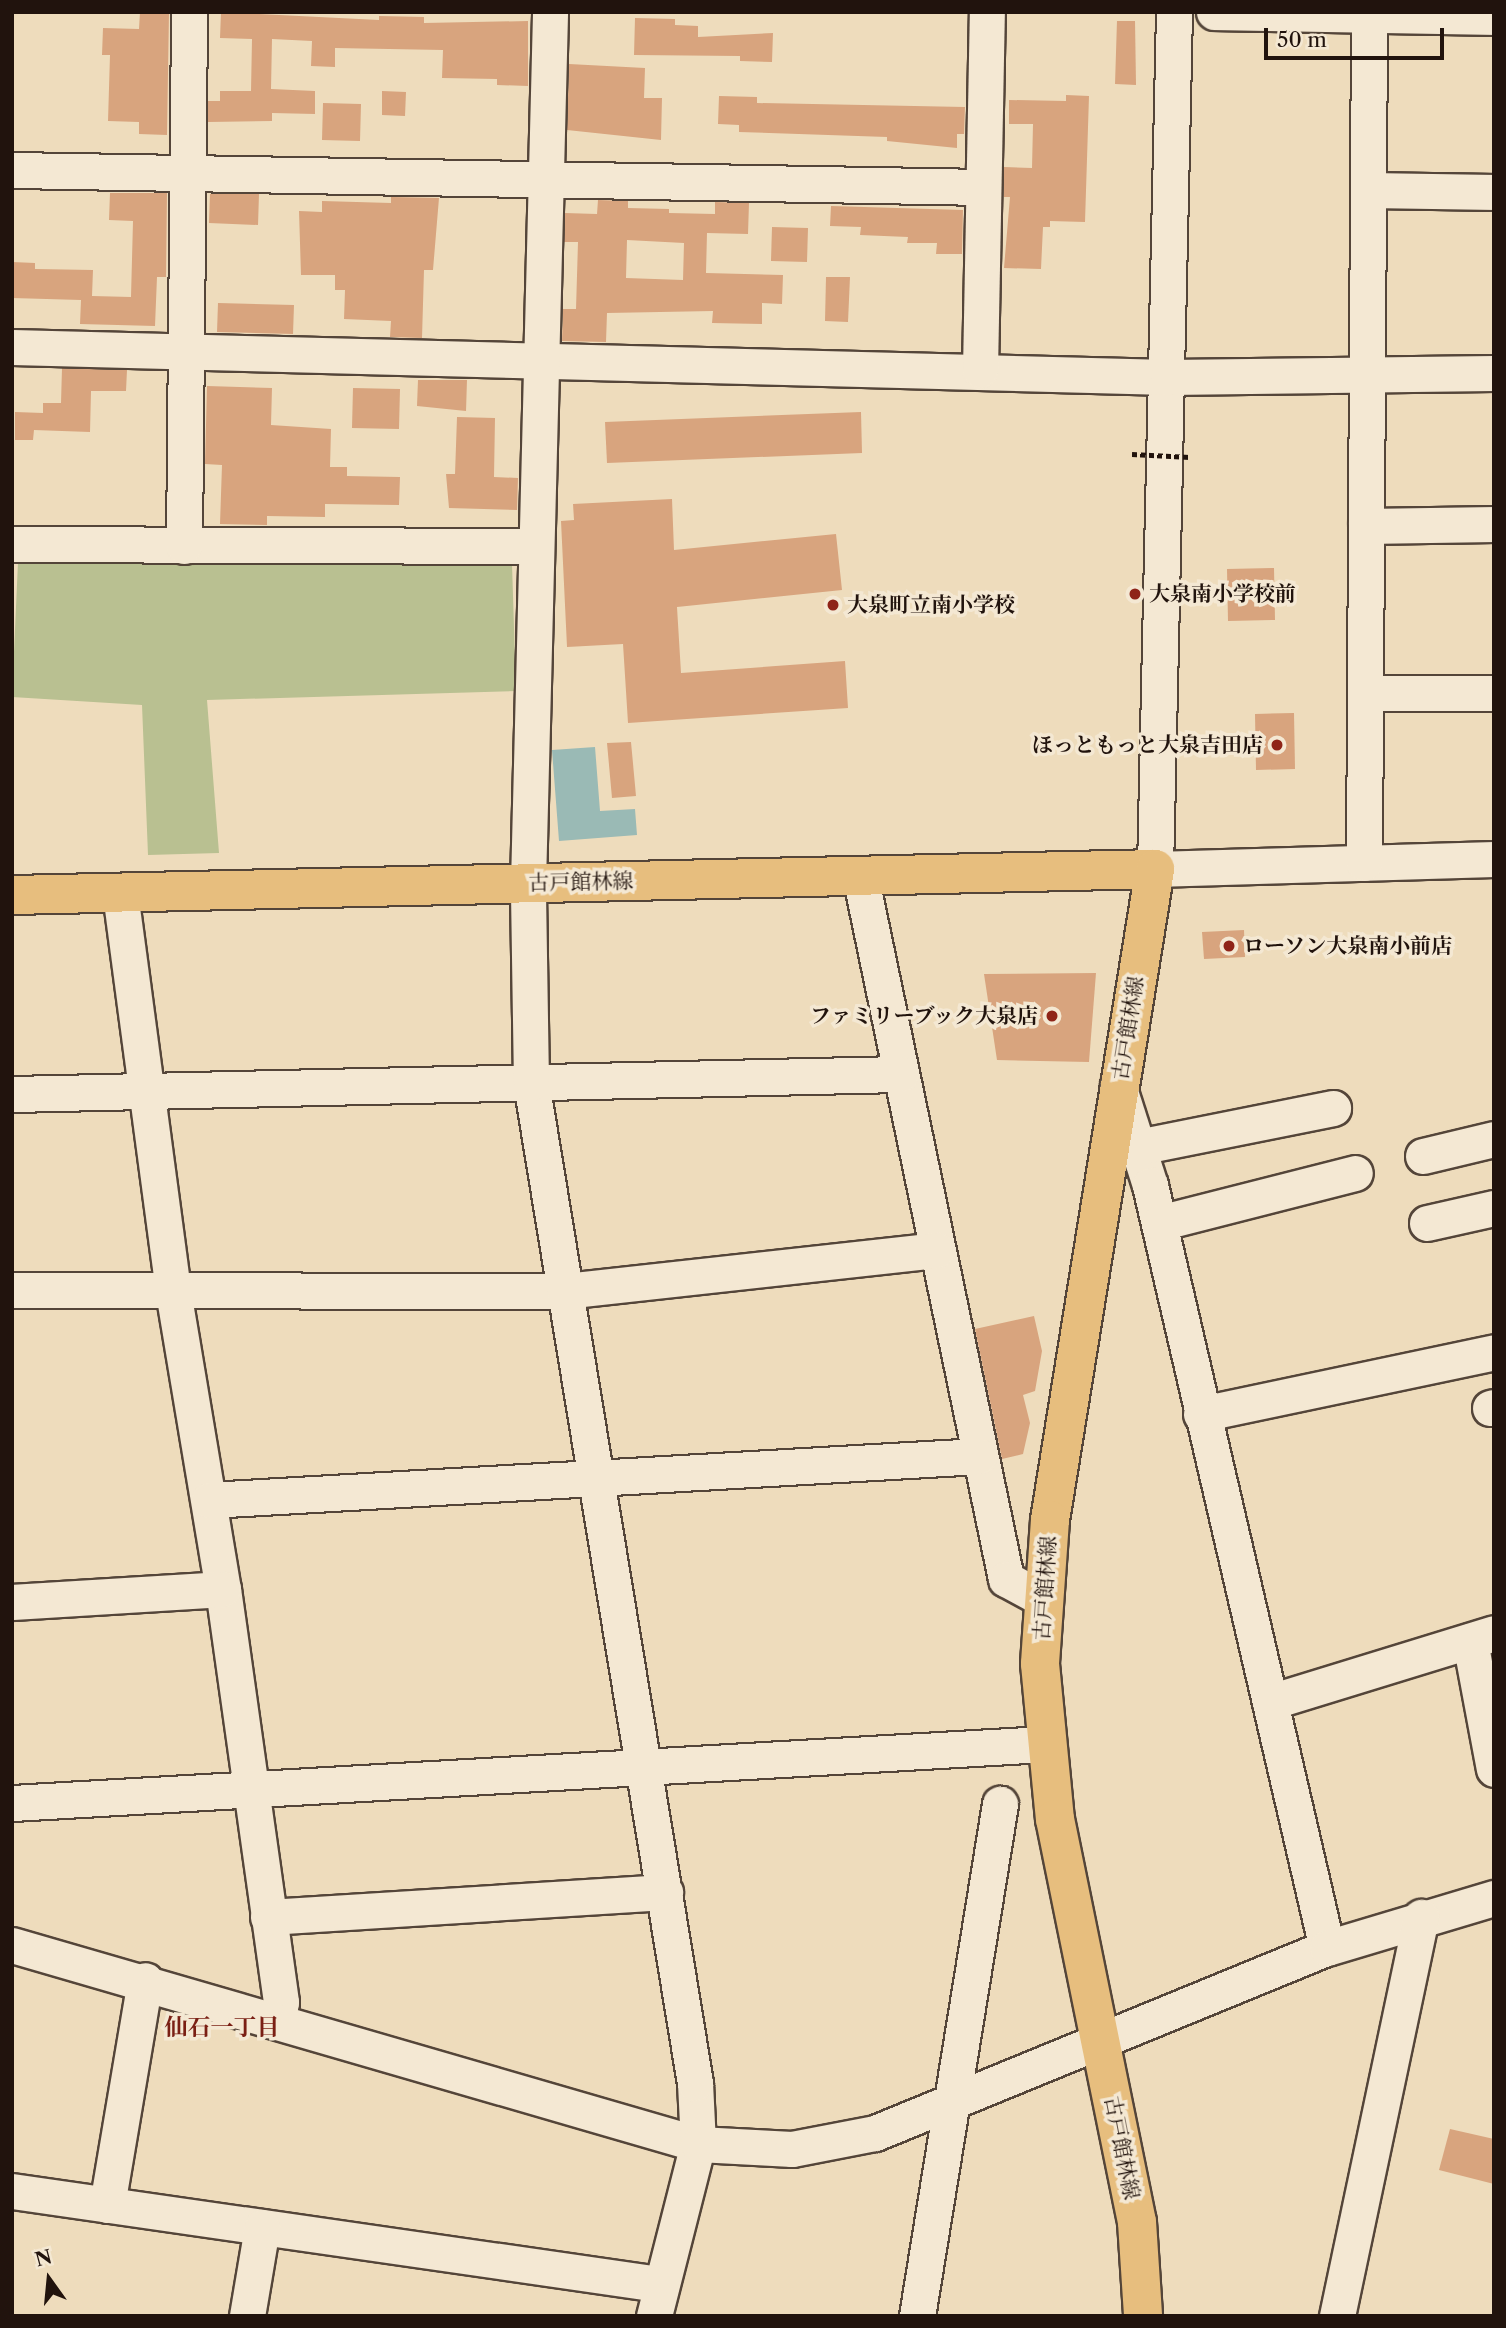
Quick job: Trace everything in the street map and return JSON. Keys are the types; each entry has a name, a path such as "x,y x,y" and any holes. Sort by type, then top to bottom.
{"main road":[{"name":"古戸館林線","path":"12,895 1155,869 1118,1085 1051,1520 1040,1664 1045,1744 1055,1819 1137,2222 1143,2316"}],"street":[{"path":"184,546 189,12"},
{"path":"12,2191 262,2227 656,2300 698,2144 695,2083 665,1892 531,1083 528,883 550,12"},
{"path":"980,370 987,12"},
{"path":"1174,12 1155,869 1494,859"},
{"path":"1214,12 1494,17"},
{"path":"1364,863 1366,376 1370,190 1368,13"},
{"path":"12,170 187,176 983,187"},
{"path":"1370,190 1494,192"},
{"path":"12,347 980,370 1168,377 1494,373"},
{"path":"1366,526 1494,524"},
{"path":"12,544 536,546"},
{"path":"1365,693 1494,692"},
{"path":"860,876 1006,1580 1043,1599"},
{"path":"120,893 173,1291 223,1589 281,2001 278,2019"},
{"path":"12,1094 901,1074"},
{"path":"1118,1085 1159,1223 1201,1414 1327,1948"},
{"path":"1138,1147 1333,1108"},
{"path":"1423,1156 1494,1139"},
{"path":"1159,1223 1355,1173"},
{"path":"1427,1223 1494,1208"},
{"path":"12,1290 565,1291 937,1250"},
{"path":"1201,1414 1494,1352"},
{"path":"209,1500 979,1455"},
{"path":"12,1602 223,1589"},
{"path":"1270,1702 1482,1637 1494,1769"},
{"path":"12,1803 1045,1744"},
{"path":"917,2316 1000,1804"},
{"path":"268,1917 665,1892"},
{"path":"12,1945 145,1980 698,2144 792,2149 875,2133 1327,1948 1421,1917 1494,1898"},
{"path":"1337,2316 1421,1917"},
{"path":"107,2205 145,1980"},
{"path":"247,2316 262,2227"}],"path":[{"path":"1132,454 1190,457"}],"green space":[{"path":"18,562 512,564 516,691 207,700 219,853 148,855 142,705 12,697"}],"water":[{"path":"595,747 600,811 635,809 637,835 559,841 552,750"}],"building":[{"path":"140,12 169,12 167,135 139,134 139,122 108,121 110,55 102,55 103,28 139,29"},
{"path":"221,12 379,20 379,16 424,17 424,23 528,21 528,86 497,85 497,79 442,78 443,50 335,48 335,67 311,66 312,41 272,39 271,89 315,91 315,114 272,113 272,121 208,122 208,101 220,101 220,91 251,91 252,39 220,38"},
{"path":"635,18 675,19 675,25 698,26 698,37 773,33 772,62 740,61 740,56 634,55"},
{"path":"1117,21 1135,21 1136,85 1115,84"},
{"path":"569,64 645,68 644,98 662,98 661,140 567,130"},
{"path":"382,91 406,92 405,116 382,115"},
{"path":"1066,95 1089,96 1085,222 1050,221 1050,227 1043,227 1041,269 1004,268 1010,197 1004,197 1004,167 1032,168 1033,124 1009,124 1009,100 1066,101"},
{"path":"719,96 757,97 757,103 965,107 964,134 957,134 957,148 887,141 887,137 739,132 739,125 718,124"},
{"path":"323,103 361,104 360,141 322,140"},
{"path":"110,193 167,193 166,277 157,277 155,326 80,324 81,300 12,298 12,262 35,263 35,269 93,270 92,296 131,297 133,221 109,220"},
{"path":"210,194 259,194 258,225 209,223"},
{"path":"391,197 439,198 433,270 424,270 422,338 390,337 391,321 344,319 345,290 335,290 335,275 301,275 299,211 322,212 322,201 391,203"},
{"path":"598,200 628,201 628,208 669,209 669,213 715,214 715,202 749,203 748,234 707,233 706,273 783,275 782,304 762,303 762,324 712,323 713,311 607,313 606,342 562,341 563,309 576,309 578,242 564,242 565,213 597,214","holes":["627,240 684,243 683,280 626,278"]},
{"path":"831,206 963,210 962,254 936,254 937,243 907,243 908,237 860,235 861,227 830,226"},
{"path":"772,227 808,228 807,262 771,261"},
{"path":"826,277 850,277 848,322 825,321"},
{"path":"218,303 294,305 293,334 217,332"},
{"path":"62,368 127,370 126,391 91,391 90,432 34,430 33,440 15,440 15,412 43,413 43,403 61,403"},
{"path":"418,380 467,380 466,411 417,406"},
{"path":"207,386 272,388 271,425 331,429 330,467 347,467 347,476 400,477 399,505 325,504 325,517 267,516 267,525 220,524 222,465 205,464"},
{"path":"353,388 400,389 399,429 352,428"},
{"path":"861,412 862,453 607,463 605,422"},
{"path":"457,417 495,418 494,477 518,478 517,510 449,508 446,474 455,474"},
{"path":"672,499 674,550 836,534 842,590 677,607 681,673 845,661 848,708 628,723 623,644 567,647 561,521 574,520 573,504"},
{"path":"1274,568 1275,620 1228,621 1227,569"},
{"path":"1294,713 1295,769 1256,770 1255,714"},
{"path":"631,742 636,796 612,798 607,743"},
{"path":"1244,930 1245,957 1204,959 1202,932"},
{"path":"1096,973 1089,1062 997,1060 984,974"},
{"path":"1034,1316 1042,1351 1035,1391 1023,1395 1030,1423 1023,1454 1002,1459 975,1329"},
{"path":"1450,2129 1494,2139 1494,2184 1439,2170"}],"place":[{"name":"大泉南小学校前","path":"1135,594"},
{"name":"大泉町立南小学校","path":"833,605"},
{"name":"ほっともっと大泉吉田店","path":"1277,745"},
{"name":"ローソン大泉南小前店","path":"1229,946"},
{"name":"ファミリーブック大泉店","path":"1052,1016"}],"district":[{"name":"仙石一丁目","path":"222,2027"}]}
